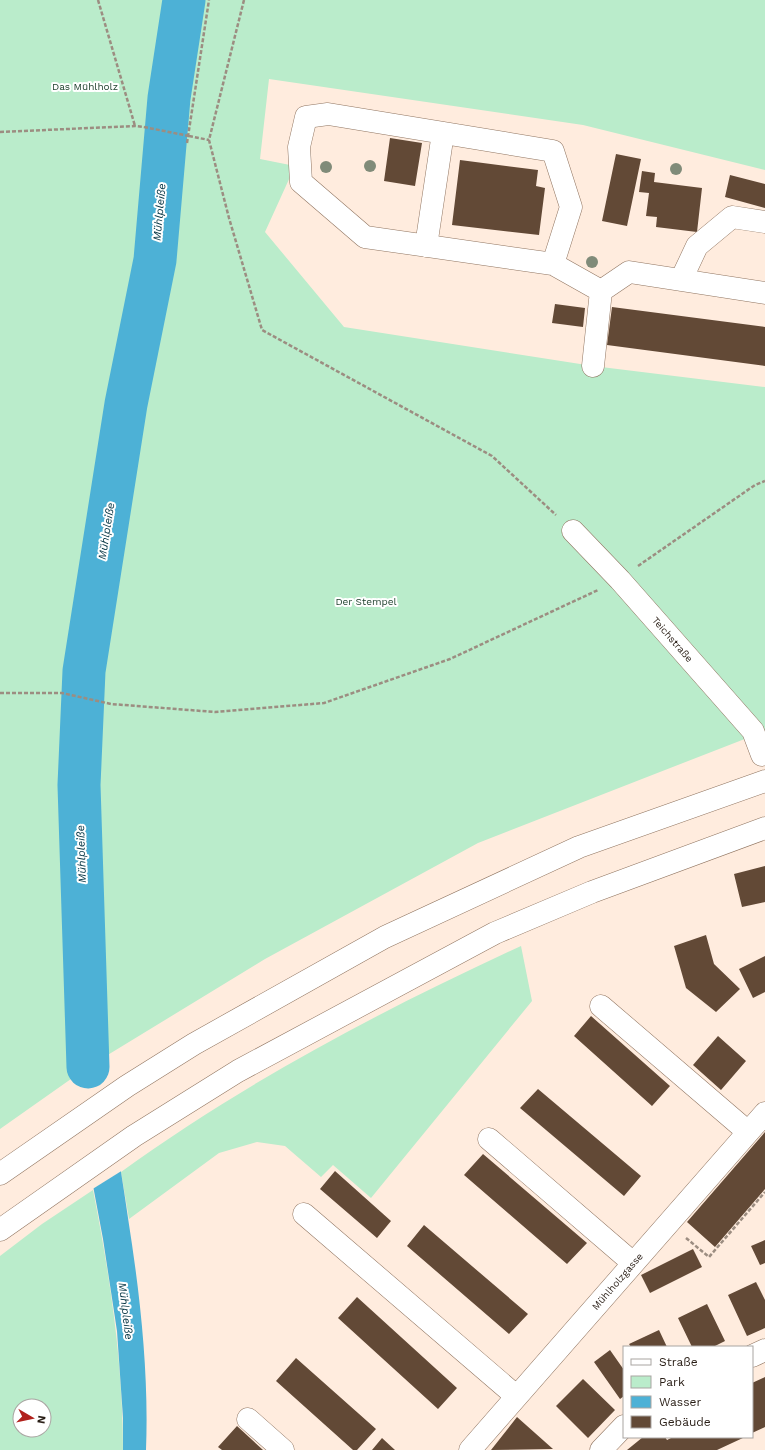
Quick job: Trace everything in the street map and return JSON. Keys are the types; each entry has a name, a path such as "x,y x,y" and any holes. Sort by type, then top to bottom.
{"main road":[{"path":"553,264 571,207 553,151 328,114 306,117 299,146 301,182 365,238 553,264 601,291"},
{"path":"426,246 443,133"},
{"path":"681,280 697,246 732,217 765,222"},
{"path":"601,291 630,272 765,293"},
{"path":"593,366 601,291"},
{"name":"Teichstraße","path":"573,531 620,580 753,730 762,755"},
{"path":"0,1174 127,1086 194,1044 385,937 578,847 757,784"},
{"path":"0,1230 134,1136 238,1071 495,933 592,892 763,829"},
{"path":"601,1006 748,1132"},
{"name":"Mühlholzgasse","path":"470,1450 765,1112"},
{"path":"489,1139 633,1263"},
{"path":"304,1214 516,1396"},
{"path":"753,1356 765,1350"},
{"path":"248,1419 283,1450"},
{"path":"601,1450 623,1427"}],"path":[{"path":"98,0 135,126"},
{"path":"187,142 209,0"},
{"path":"244,0 209,140 229,218 262,330 492,456 573,531"},
{"path":"0,132 135,126 209,140"},
{"path":"0,693 62,693 110,704 214,712 324,703 450,659 620,580 666,545 755,485 765,481"},
{"path":"667,1224 709,1257 765,1192"}],"green space":[{"name":"Der Stempel","path":"0,0 765,0 765,170 583,125 269,79 260,159 295,166 265,232 344,327 593,366 765,387 765,731 478,843 265,959 88,1067 0,1129"},
{"path":"521,946 532,1001 371,1198 333,1165 321,1177 285,1146 257,1142 219,1153 129,1219 121,1172 168,1139 265,1078 315,1049 469,970"},
{"path":"93,1190 110,1287 118,1352 121,1385 123,1450 0,1450 0,1256 42,1224"}],"water":[{"path":"96,1002 140,1305 145,1363 147,1421 146,1450 123,1450 123,1418 117,1331 103,1239 71,1068"}],"pier":[{"path":"104,1061 123,1170 91,1190 71,1082"}],"building":[{"path":"390,138 422,143 415,186 384,181"},
{"path":"616,154 641,159 627,226 602,221"},
{"path":"460,160 538,170 536,186 545,188 539,235 452,225"},
{"path":"642,171 655,173 654,182 702,188 697,232 656,227 657,217 646,216 649,193 639,192"},
{"path":"730,175 765,184 765,208 725,197"},
{"path":"555,304 585,308 583,327 552,323"},
{"path":"612,307 765,327 765,366 607,345"},
{"path":"765,866 765,902 742,907 734,874"},
{"path":"706,935 714,964 740,989 716,1012 686,988 674,946"},
{"path":"765,956 765,992 753,998 739,969"},
{"path":"591,1016 670,1086 652,1106 574,1036"},
{"path":"718,1036 746,1061 721,1090 693,1065"},
{"path":"538,1089 641,1176 624,1196 520,1108"},
{"path":"765,1132 765,1189 715,1247 687,1222"},
{"path":"483,1154 587,1243 567,1264 464,1175"},
{"path":"335,1171 391,1221 377,1238 320,1189"},
{"path":"424,1225 528,1314 509,1334 407,1246"},
{"path":"765,1240 765,1263 760,1265 751,1246"},
{"path":"693,1249 702,1267 650,1293 641,1275"},
{"path":"756,1282 765,1300 765,1328 747,1336 728,1295"},
{"path":"357,1297 457,1388 438,1409 338,1318"},
{"path":"707,1304 725,1341 715,1346 692,1346 678,1318"},
{"path":"659,1330 667,1346 630,1346 629,1344"},
{"path":"610,1350 623,1369 623,1397 620,1399 594,1362"},
{"path":"296,1358 376,1429 357,1450 353,1450 276,1381"},
{"path":"765,1377 765,1427 753,1433 753,1383"},
{"path":"583,1379 615,1410 588,1438 556,1406"},
{"path":"517,1417 553,1449 491,1450"},
{"path":"237,1426 263,1450 222,1450 218,1447"},
{"path":"382,1438 395,1450 372,1450"},
{"path":"642,1438 666,1438 667,1440 671,1438 743,1438 717,1450 627,1450"}],"waterway":[{"name":"Mühlpleiße","path":"88,1067 79,785 84,671 126,404 155,260 169,98 184,0"}],"park label":[{"name":"Das Mühlholz","path":"85,86"}]}
